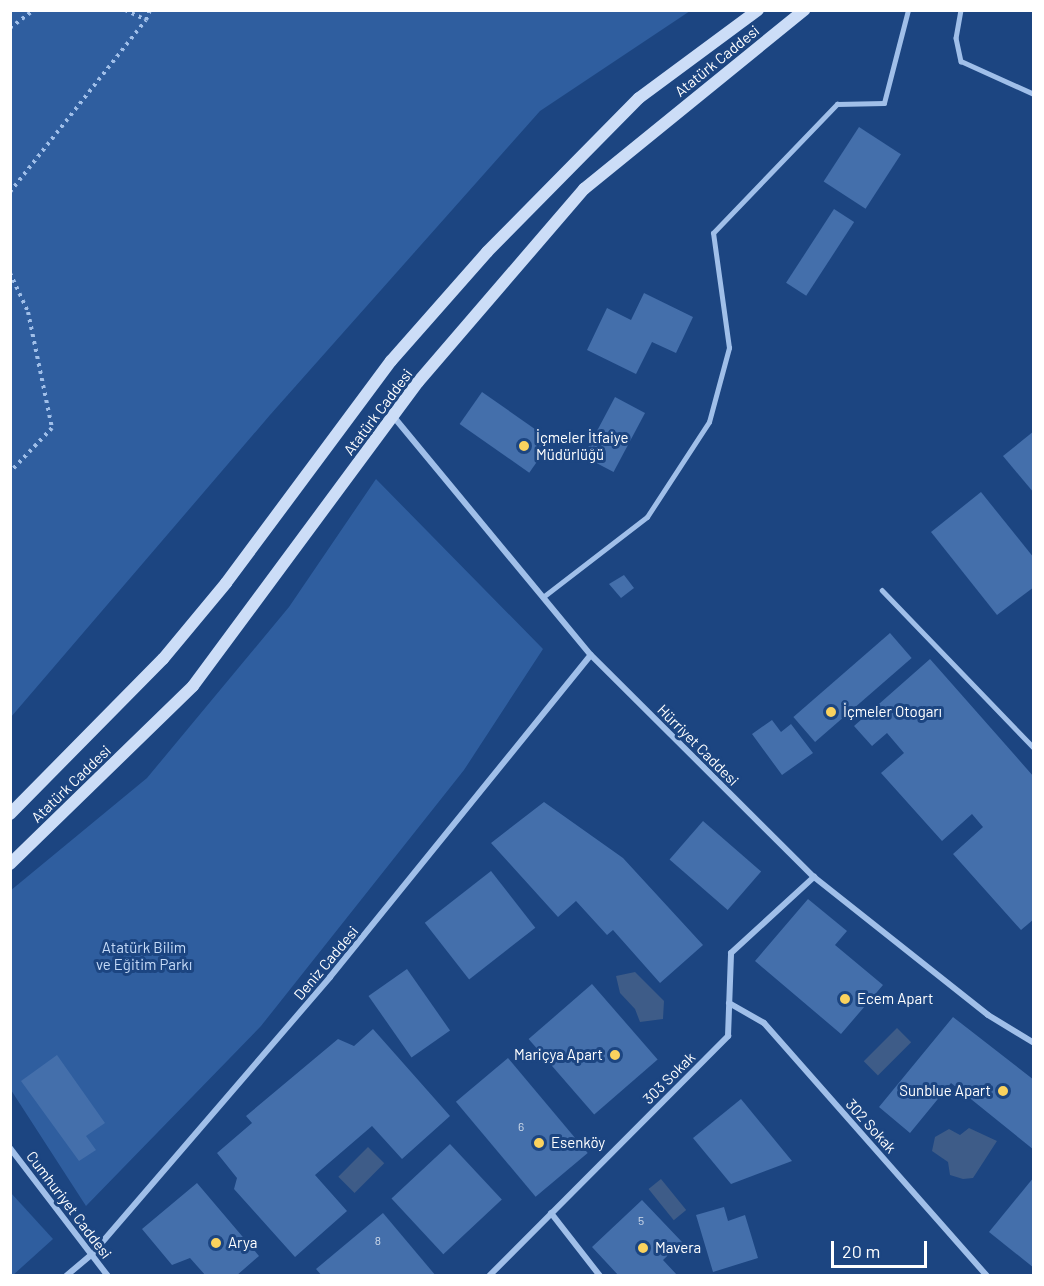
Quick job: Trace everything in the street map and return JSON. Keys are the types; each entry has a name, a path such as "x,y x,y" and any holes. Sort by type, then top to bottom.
{"street":[{"name":"Atatürk Caddesi","path":"10,814 170,650 226,583 391,361 487,252 639,98 758,10"},
{"name":"Atatürk Caddesi","path":"10,864 193,686 418,382 584,189 804,10"},
{"name":"Hürriyet Caddesi","path":"393,415 591,656 814,877 988,1015 1034,1043"},
{"name":"Deniz Caddesi","path":"66,1275 92,1254 330,977 591,656"},
{"name":"303 Sokak","path":"489,1275 728,1036 730,953 814,877"},
{"name":"302 Sokak","path":"729,1003 764,1023 987,1275"},
{"name":"Cumhuriyet Caddesi","path":"10,1148 108,1275"},
{"path":"551,1213 600,1275"}],"lane":[{"path":"543,597 647,517 709,422 729,348 713,233 837,104 884,103 908,10"},
{"path":"962,10 956,38 962,61 1034,94"},
{"path":"882,590 1034,748"}],"path":[{"path":"10,28 34,10"},
{"path":"125,10 146,20"},
{"path":"10,192 146,20 150,10"},
{"path":"10,273 28,312 52,428 10,472"}],"green space":[{"path":"11,10 690,11 540,111 270,415 11,717"},
{"name":"Atatürk Bilim ve Eğitim Parkı","path":"376,479 543,649 464,770 261,1026 86,1206 11,1090 10,891 147,778 289,607"},
{"path":"11,1193 53,1239 12,1276 10,1275"}],"shaded area":[{"path":"635,972 664,1001 663,1019 640,1022 635,1009 620,993 616,976"},
{"path":"897,1028 911,1042 878,1075 864,1061"},
{"path":"969,1128 997,1141 973,1178 963,1179 950,1175 948,1162 932,1151 935,1137 949,1129 960,1135"},
{"path":"368,1147 384,1163 355,1193 338,1177"},
{"path":"661,1179 686,1210 674,1220 649,1189"}],"building":[{"path":"859,127 901,154 866,209 824,182"},
{"path":"834,209 854,222 806,296 786,283"},
{"path":"644,293 693,317 676,353 652,342 636,374 587,350 607,308 631,320"},
{"path":"482,392 552,441 529,473 460,424"},
{"path":"615,397 645,413 614,472 584,456"},
{"path":"1034,431 1034,493 1003,456"},
{"path":"981,492 1034,558 1034,587 997,615 931,532"},
{"path":"624,575 634,588 621,598 609,584"},
{"path":"890,633 912,658 815,742 793,717"},
{"path":"930,659 1034,777 1034,919 1021,930 953,854 983,827 972,814 942,841 881,773 904,753 887,733 872,746 854,726"},
{"path":"772,720 781,732 791,724 813,753 782,775 752,734"},
{"path":"544,802 623,858 703,945 660,983 613,930 607,935 576,901 558,917 491,843"},
{"path":"703,821 761,872 728,910 670,859"},
{"path":"491,871 535,928 469,979 425,923"},
{"path":"808,899 847,931 835,945 883,985 841,1034 755,961"},
{"path":"407,969 450,1030 412,1057 368,996"},
{"path":"592,984 658,1059 594,1115 529,1039"},
{"path":"953,1017 1034,1080 1034,1150 951,1083 910,1133 879,1107"},
{"path":"373,1029 450,1116 402,1159 372,1126 315,1175 347,1211 295,1257 234,1189 237,1178 217,1153 252,1123 246,1116 338,1039 354,1046"},
{"path":"57,1055 105,1123 86,1136 96,1150 79,1161 21,1081"},
{"path":"508,1058 588,1153 536,1197 456,1102"},
{"path":"741,1099 792,1161 731,1184 693,1138"},
{"path":"450,1144 502,1200 443,1254 391,1199"},
{"path":"1034,1177 1034,1268 989,1232"},
{"path":"197,1183 259,1256 236,1276 206,1276 190,1258 172,1265 142,1229"},
{"path":"642,1200 682,1242 663,1260 678,1276 619,1276 592,1247"},
{"path":"724,1207 728,1221 745,1215 758,1258 713,1272 696,1215"},
{"path":"383,1213 436,1276 322,1276 316,1269"}],"place":[{"name":"İçmeler İtfaiye Müdürlüğü","path":"524,446"},
{"name":"İçmeler Otogarı","path":"831,712"},
{"name":"Ecem Apart","path":"845,999"},
{"name":"Mariçya Apart","path":"615,1055"},
{"name":"Sunblue Apart","path":"1003,1091"},
{"name":"Esenköy","path":"539,1143"},
{"name":"Arya","path":"216,1243"},
{"name":"Mavera","path":"643,1248"}]}
